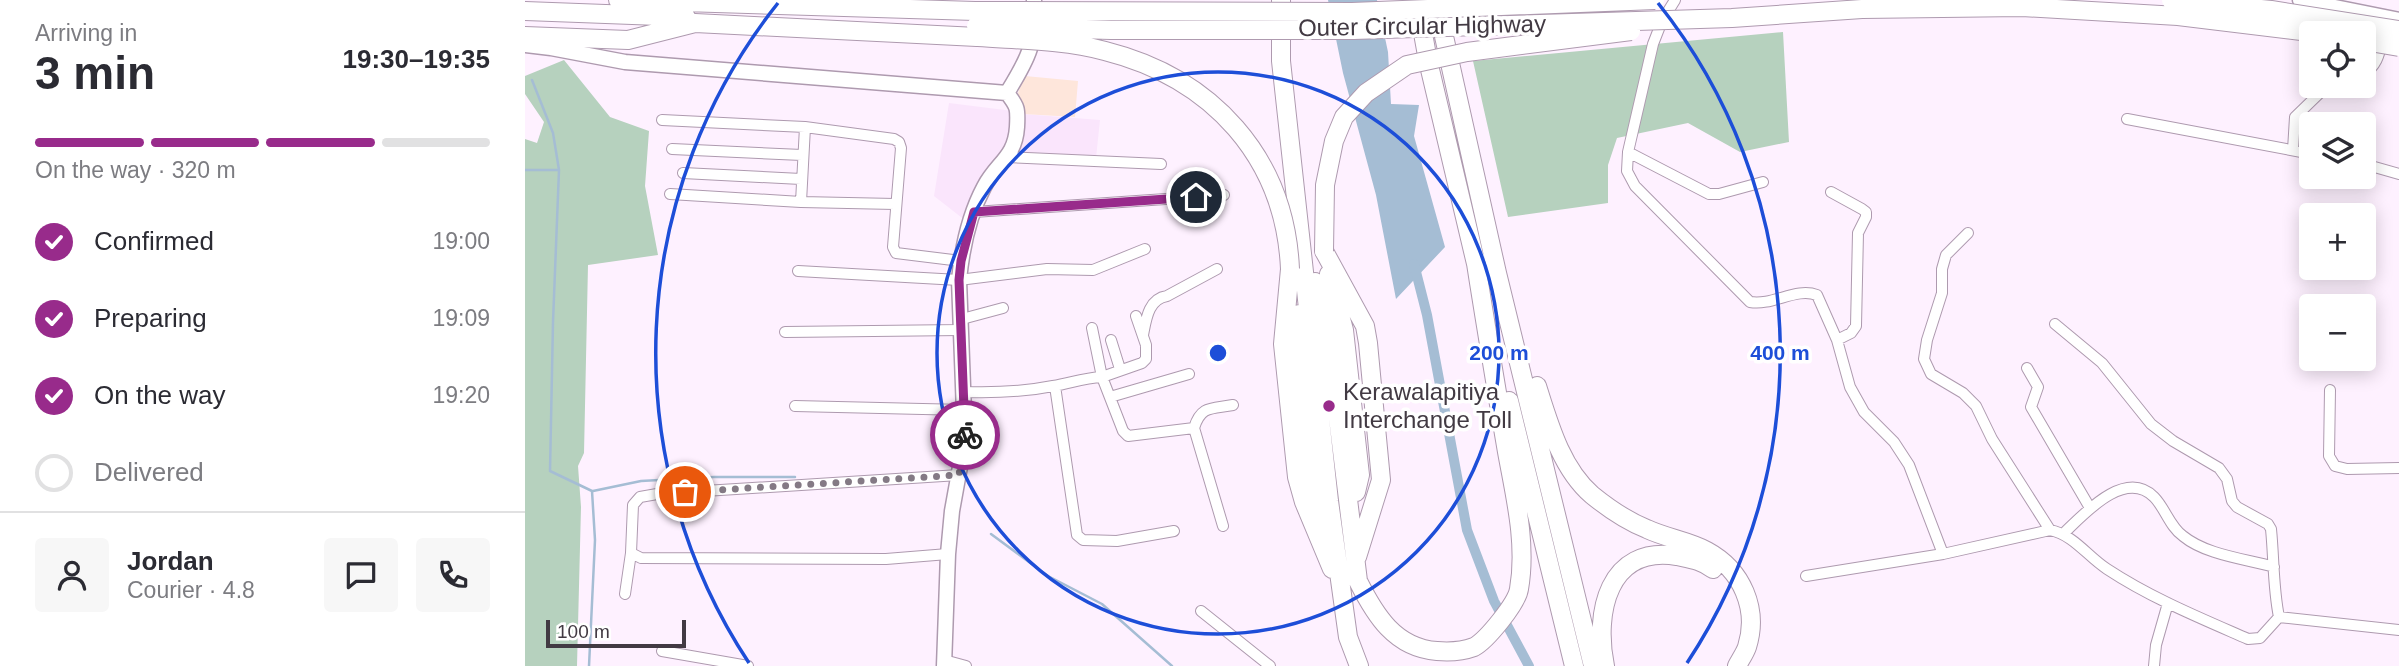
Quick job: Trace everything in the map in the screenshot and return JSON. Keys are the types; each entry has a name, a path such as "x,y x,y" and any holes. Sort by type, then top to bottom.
{"highway":[{"name":"Outer Circular Highway","path":"618,0 689,10 1111,30 1353,30 1732,18 1862,9 2022,7 2178,16 2299,31"},
{"path":"769,0 916,0"},
{"path":"1174,0 1199,6 1352,12"},
{"path":"1281,0 1281,61 1303,273 1348,637 1359,666"},
{"path":"1291,0 1304,331 1318,468 1331,552 1338,625 1346,666"},
{"path":"1417,0 1428,61 1574,666"},
{"path":"1436,0 1482,209 1593,666"},
{"name":"Outer Circular Highway","path":"976,25 1655,0"},
{"path":"2171,0 2395,23"},
{"path":"525,4 689,10"},
{"name":"Outer Circular Highway","path":"525,11 672,18 689,10"},
{"path":"525,28 619,33 689,10"},
{"path":"525,36 628,40 689,10"},
{"path":"525,20 628,24 672,18"},
{"path":"1356,492 1325,274 1324,250 1325,185 1334,141 1344,117 1366,93 1408,65 1467,52 1732,18"},
{"path":"976,25 1041,41 1105,51 1165,72 1209,100 1244,136 1274,187 1289,243 1328,337 1358,581 1383,625 1397,637 1416,647 1435,651 1454,651 1475,646 1495,628 1519,592 1522,538 1475,257"},
{"path":"2376,43 2399,47"},
{"path":"1482,209 1547,416 1558,446 1574,475 1591,494 1619,514 1646,529 1708,552 1737,576 1747,594 1751,615 1747,647 1737,666"},
{"path":"1324,250 1359,330 1374,461 1372,495 1351,525"},
{"path":"1324,250 1344,330 1360,475 1351,525"},
{"path":"1324,250 1365,326 1368,343 1381,480 1356,561"},
{"path":"1303,273 1293,287 1289,344 1305,473 1317,520 1324,528 1331,552"},
{"path":"1303,273 1283,344 1297,477 1304,502 1334,576"},
{"path":"1303,273 1357,640 1367,666"},
{"path":"1335,298 1351,329 1368,455 1369,474 1351,525"},
{"path":"1605,666 1600,627 1615,578 1631,563 1663,554 1702,561 1729,581 1739,598 1742,615 1738,643 1724,666"}],"street":[{"path":"1007,93 1032,46 1036,22 1034,0"},
{"path":"1675,0 1662,21 1653,44 1628,152 1627,171 1635,186 1750,302 1763,304 1808,292 1817,295 1837,340 1850,387 1864,412 1894,442 1909,465 1943,554"},
{"path":"2300,0 2395,23 2376,60"},
{"path":"525,45 625,62 1007,93 1017,106 1016,142 984,187 974,212 961,261 959,280 965,410 964,453 952,511 944,663 966,666"},
{"path":"2293,150 2295,117 2313,98"},
{"path":"661,120 805,127 894,139 899,142 901,148 895,204 893,247 896,253 961,261"},
{"path":"2127,120 2299,151"},
{"path":"801,202 805,127"},
{"path":"672,149 802,155"},
{"path":"1628,152 1709,194 1719,194 1763,182"},
{"path":"1007,157 1161,164"},
{"path":"2376,167 2399,174"},
{"path":"683,173 801,179"},
{"path":"1831,192 1866,212 1858,233 1856,326 1851,333 1837,340"},
{"path":"670,194 801,202 895,204"},
{"path":"974,212 1224,195"},
{"path":"1968,233 1946,255 1942,293 1927,340 1924,359 1931,374 1963,393 1976,406 1992,439 2050,530"},
{"path":"798,271 959,280 1047,269 1093,271 1145,249"},
{"path":"1143,336 1149,309 1159,297 1167,296 1217,270"},
{"path":"785,332 961,324 1003,308"},
{"path":"964,392 1005,393 1055,386 1081,378 1102,377 1142,363 1146,359 1143,336 1136,316"},
{"path":"2055,324 2102,363 2151,424 2172,441 2219,468 2227,479 2232,501 2237,507 2268,524 2271,530 2275,597 2279,617"},
{"path":"1092,328 1102,377 1123,431 1128,436 1194,428"},
{"path":"1111,340 1120,369"},
{"path":"2028,368 2038,387 2031,407 2090,508"},
{"path":"1109,397 1189,374"},
{"path":"1055,386 1077,535 1083,540 1117,541 1174,531"},
{"path":"2330,390 2329,456 2335,466 2347,469 2399,468"},
{"path":"1223,526 1194,428 1202,411 1233,405"},
{"path":"795,406 965,410"},
{"path":"625,594 631,553 633,505 640,497 959,475"},
{"path":"2064,533 2107,495 2125,488 2140,488 2153,496 2182,536 2205,548 2274,567"},
{"path":"1806,576 1943,554 2050,530 2064,533 2105,568 2168,603 2248,639 2260,638 2279,617"},
{"path":"631,553 641,558 886,559 948,554"},
{"path":"2154,666 2156,645 2168,603"},
{"path":"1201,611 1269,666"},
{"path":"2279,617 2399,630"},
{"path":"662,652 748,666"}],"shaded area":[{"path":"1025,76 1078,81 1075,117 1023,114 1017,95"},
{"path":"949,103 1013,111 1011,139 966,221 934,196"},
{"path":"1023,114 1100,120 1096,158 1015,154"}],"green space":[{"path":"1783,32 1789,142 1740,152 1688,123 1617,138 1608,165 1608,203 1508,217 1473,61"},
{"path":"564,60 610,117 649,131 645,186 658,255 588,265 584,453 578,466 581,507 577,666 525,666 525,139 537,143 544,122 525,94 525,76"}],"water":[{"path":"1328,0 1377,0 1388,52 1391,104 1419,105 1414,136 1445,247 1396,299 1376,195 1343,73"}],"waterway":[{"path":"532,80 553,133 559,170 550,471 592,491 595,540 589,666"},
{"path":"525,170 559,170"},
{"path":"1414,264 1427,315 1467,530 1494,601 1529,666"},
{"path":"593,491 641,481 714,477 795,477"},
{"path":"991,534 1048,576 1102,604 1172,666"}],"way so far":[{"path":"685,492 959,475 965,435"}],"place":[{"name":"Kerawalapitiya Interchange Toll","path":"1329,406"}],"route":[{"path":"965,435 959,280 969,223 974,212 1196,197"}]}
